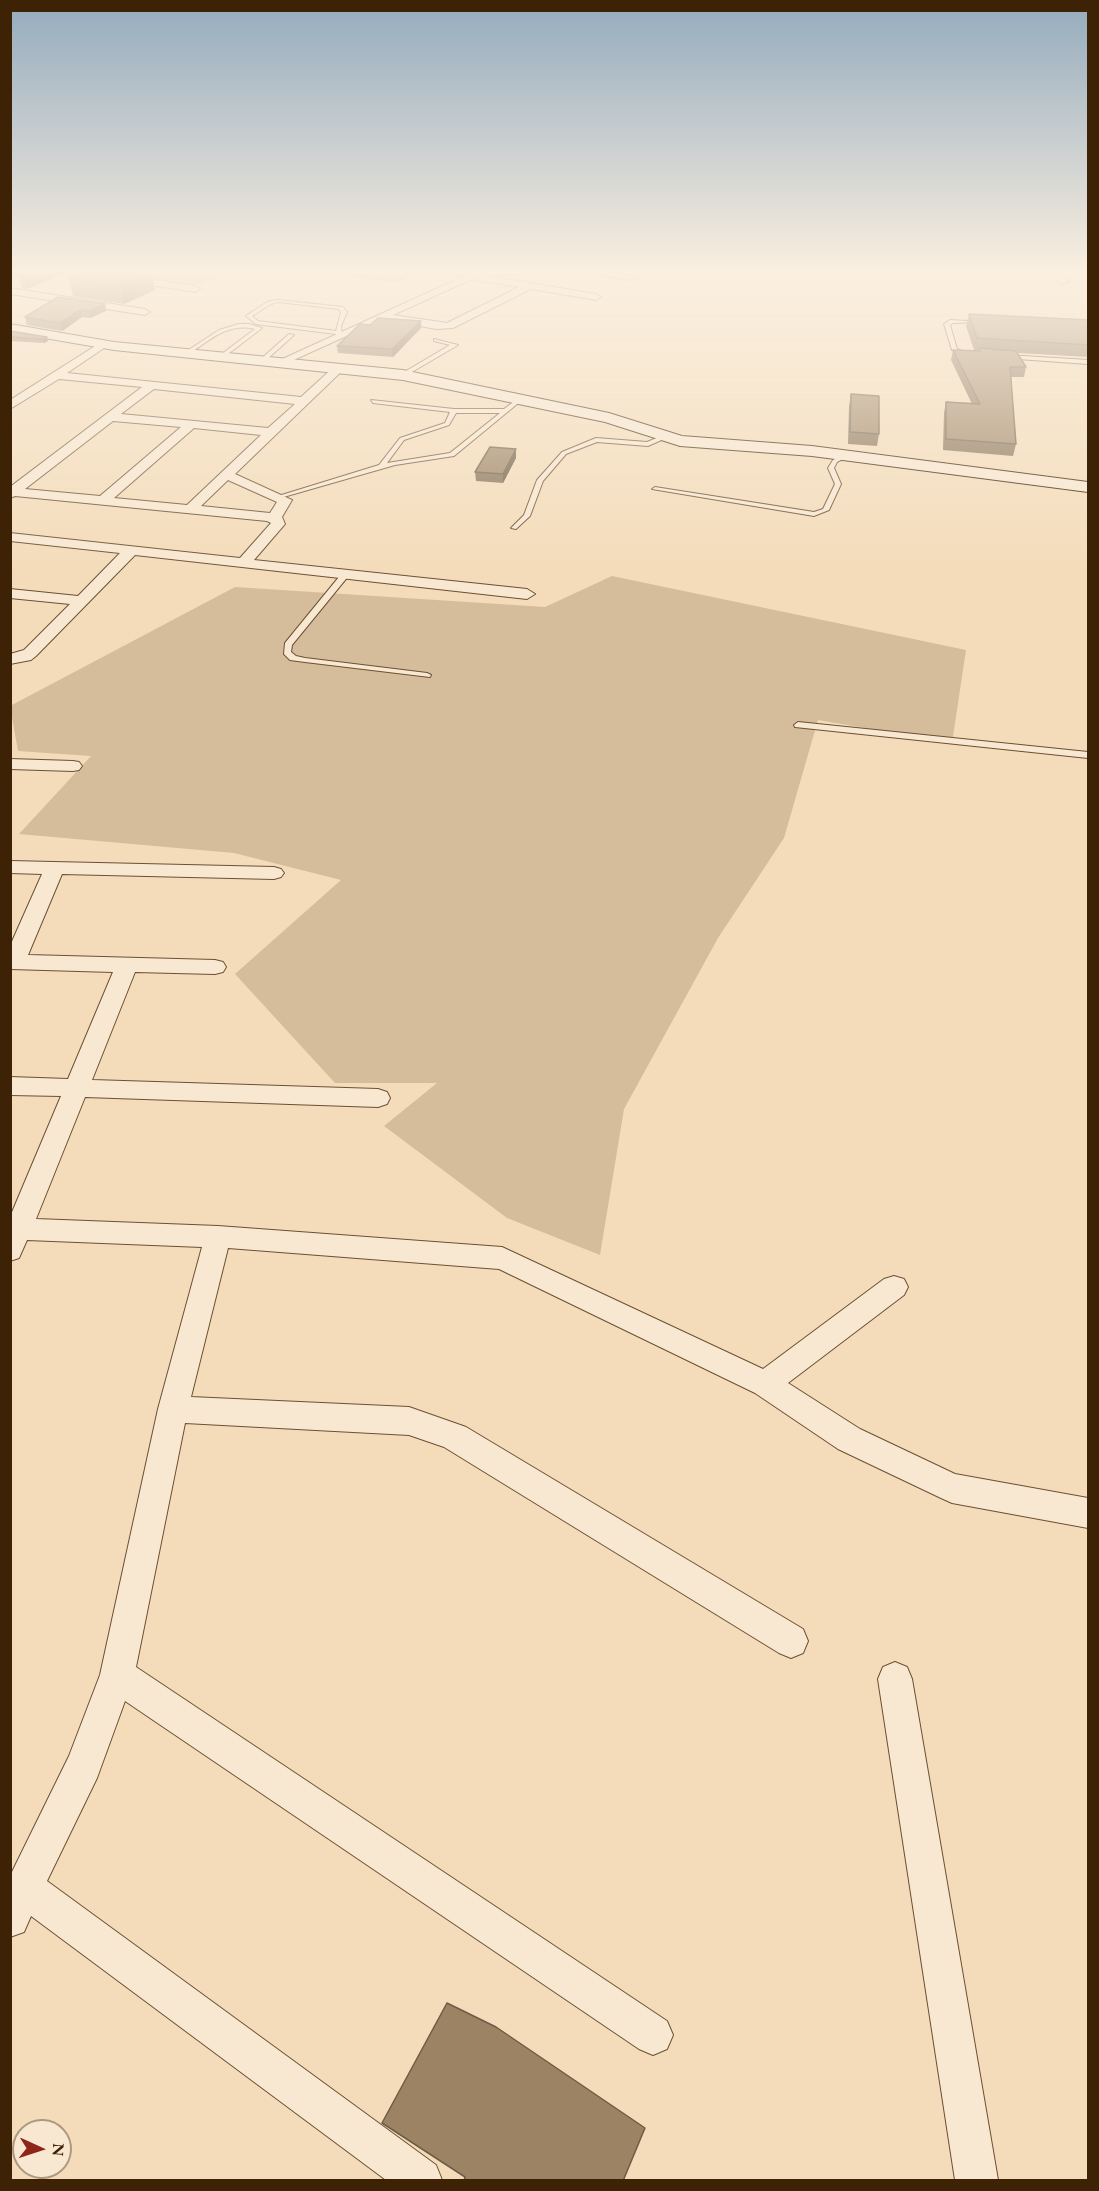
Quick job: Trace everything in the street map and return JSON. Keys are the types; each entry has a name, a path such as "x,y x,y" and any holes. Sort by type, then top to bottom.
{"street":[{"path":"190,509 332,374"},
{"path":"397,374 609,418 664,437 695,443 783,448 1089,486"},
{"path":"10,406 56,375 304,400"},
{"path":"12,493 152,385"},
{"path":"110,417 271,432"},
{"path":"104,500 191,425"},
{"path":"226,475 285,500 274,518"},
{"path":"12,493 104,500 278,520 278,524 243,563"},
{"path":"10,537 527,594"},
{"path":"10,659 25,657 30,653 131,550"},
{"path":"10,593 81,601"},
{"path":"10,764 73,766"},
{"path":"10,867 274,873"},
{"path":"55,868 12,962 215,967"},
{"path":"127,965 13,1236 218,1237 502,1258 765,1384 849,1439 952,1488 1089,1513"},
{"path":"10,1086 378,1098"},
{"path":"218,1237 173,1409 117,1675 84,1765 18,1904 421,2181"},
{"path":"765,1384 894,1287"},
{"path":"173,1409 409,1421 431,1427 455,1437 791,1641"},
{"path":"117,1675 653,2035"},
{"path":"895,1679 976,2181"}],"lane":[{"path":"278,497 381,467 452,455 520,399"},
{"path":"373,401 454,411 505,411"},
{"path":"381,467 402,439 447,424 454,411"},
{"path":"514,528 527,516 540,480 564,453 596,440 648,444 664,437"},
{"path":"655,489 814,514 826,510 838,484 831,468 835,461 846,456"},
{"path":"346,574 288,645 287,652 293,658 305,660 427,675"},
{"path":"798,725 1089,755"}],"shaded area":[{"path":"612,576 966,650 952,743 818,720 784,838 718,938 624,1109 600,1255 507,1218 384,1126 437,1083 335,1083 235,974 341,880 234,853 19,834 91,756 18,751 10,706 235,587 545,607"}],"building":[{"path":"965,374 1011,374 1016,444 946,439 946,402 980,404"},
{"path":"851,394 879,396 879,434 850,432"},
{"path":"490,447 516,449 503,474 475,472"},
{"path":"447,2003 496,2027 645,2128 623,2181 464,2181 465,2177 382,2123"}]}
